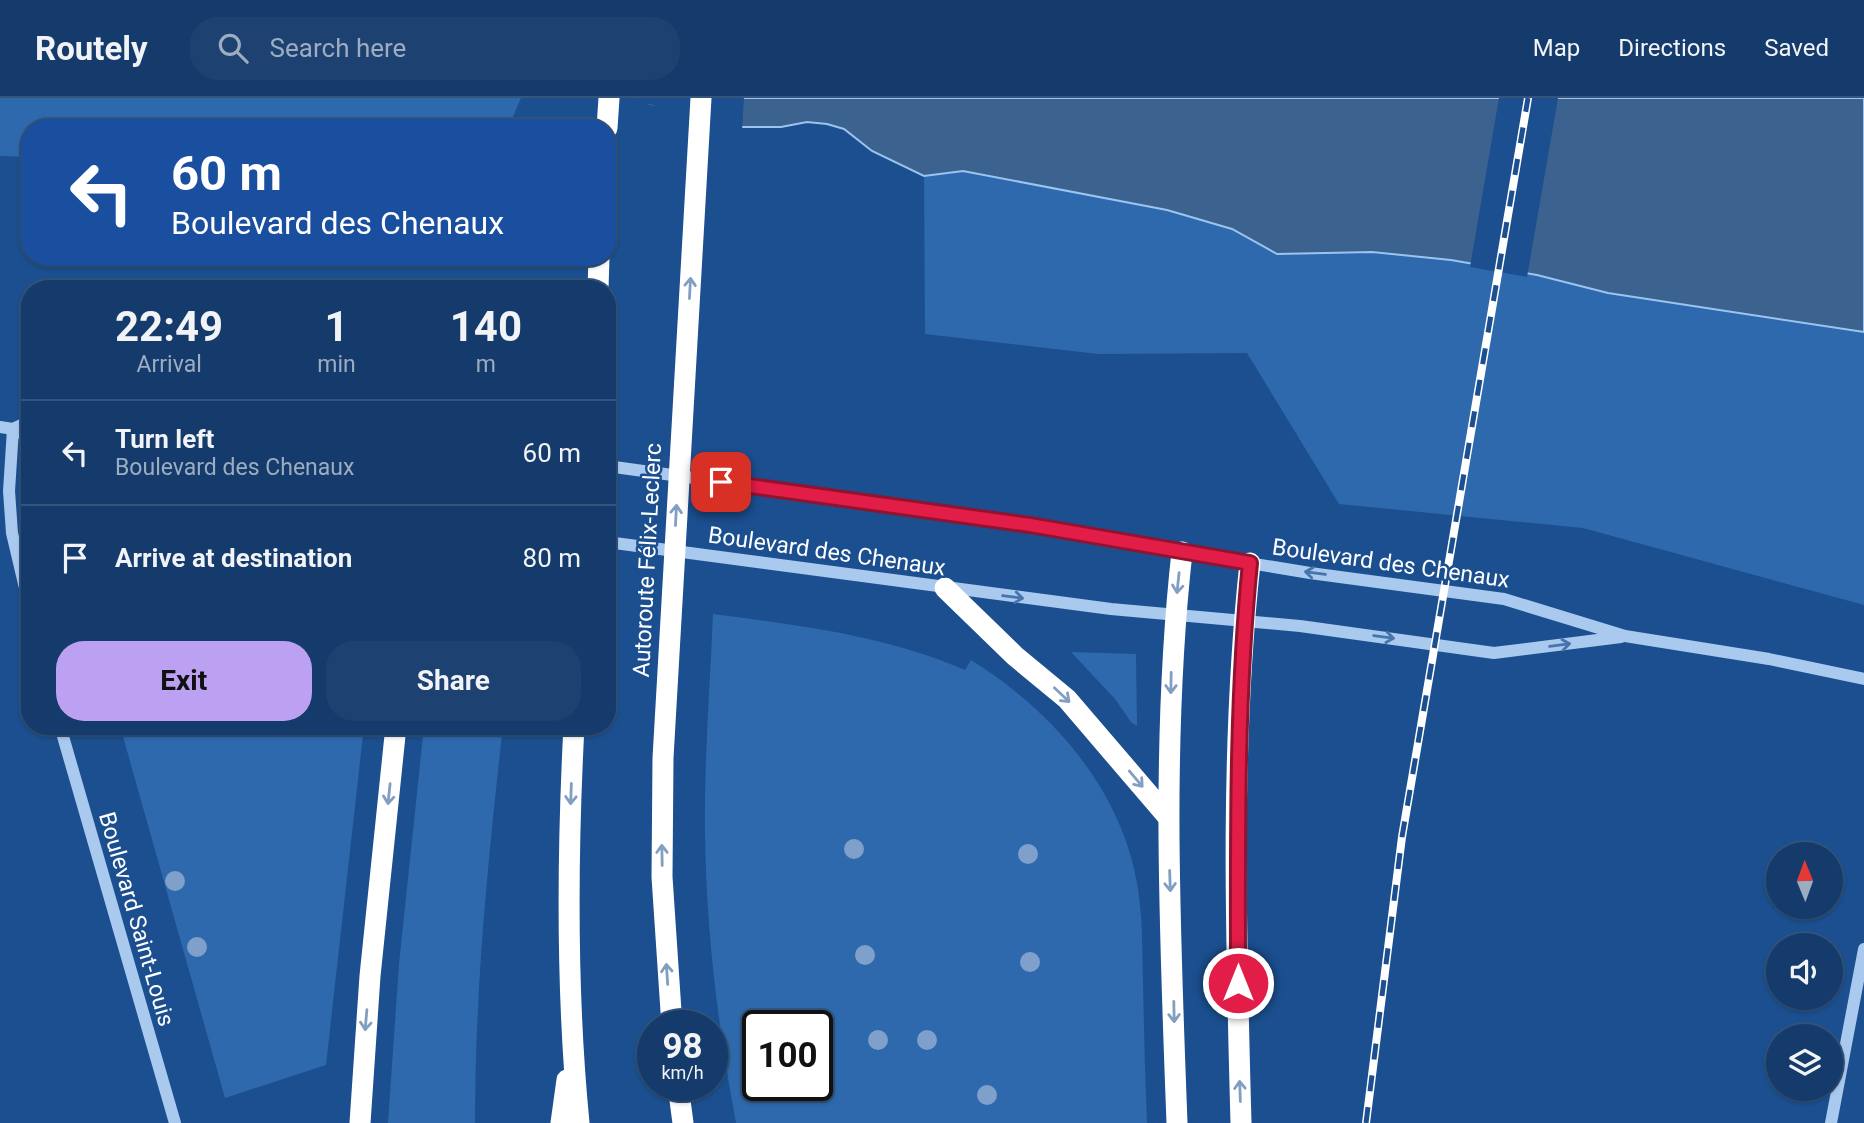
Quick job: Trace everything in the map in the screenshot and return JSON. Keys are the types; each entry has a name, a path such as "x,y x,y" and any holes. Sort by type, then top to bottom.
{"highway":[{"path":"608,119 609,98"},
{"name":"Autoroute Félix-Leclerc","path":"671,1010 664,923 661,821 669,632 701,98"},
{"path":"1177,1123 1168,817 1172,651 1182,552"},
{"path":"1241,1123 1238,983 1239,709 1250,563"},
{"path":"945,588 1015,656 1067,699 1168,817"},
{"path":"360,1123 365,1022 395,735"},
{"path":"574,735 569,851 572,1043 579,1123"},
{"path":"561,1123 572,1043"},
{"path":"680,1101 682,1123"}],"street":[{"path":"6,428 12,533 21,571"},
{"name":"Boulevard des Chenaux","path":"616,467 928,510 1250,563 1504,598 1625,636 1769,659 1864,680"},
{"name":"Boulevard des Chenaux","path":"616,543 945,588 1175,615 1300,626 1494,653 1625,636"},
{"name":"Boulevard Saint-Louis","path":"63,735 175,1123"},
{"path":"1831,1123 1864,949"}],"shaded area":[{"path":"0,98 521,98 512,119 21,119 21,157 0,156"},
{"path":"629,98 1864,98 1864,332 1608,293 1537,275 1451,260 1372,252 1277,254 1232,229 1167,210 963,171 924,176 872,151 844,129 827,124 807,122 781,127 739,127"},
{"path":"963,171 1167,210 1232,229 1864,303 1864,605 1583,528 1339,504 1247,353 1098,354 925,334 924,176"},
{"path":"713,614 809,627 873,640 935,658 965,670 971,660 1001,680 1056,729 1080,757 1117,819 1130,853 1142,925 1147,1123 736,1123 728,1075 728,1010 718,1010 714,978 706,869 705,777"},
{"path":"1071,652 1136,654 1137,726 1131,722 1115,699"},
{"path":"123,735 363,735 326,1065 225,1098"},
{"path":"423,735 502,735 483,924 475,1123 388,1123 399,964"}],"pier":[{"path":"625,98 744,98 742,131 700,123 652,105 627,101"},
{"path":"1499,98 1558,98 1527,277 1470,267"}],"railway":[{"path":"1366,1123 1402,837 1528,98"}],"route":[{"path":"721,482 1030,525 1250,563 1239,709 1238,983"}]}
